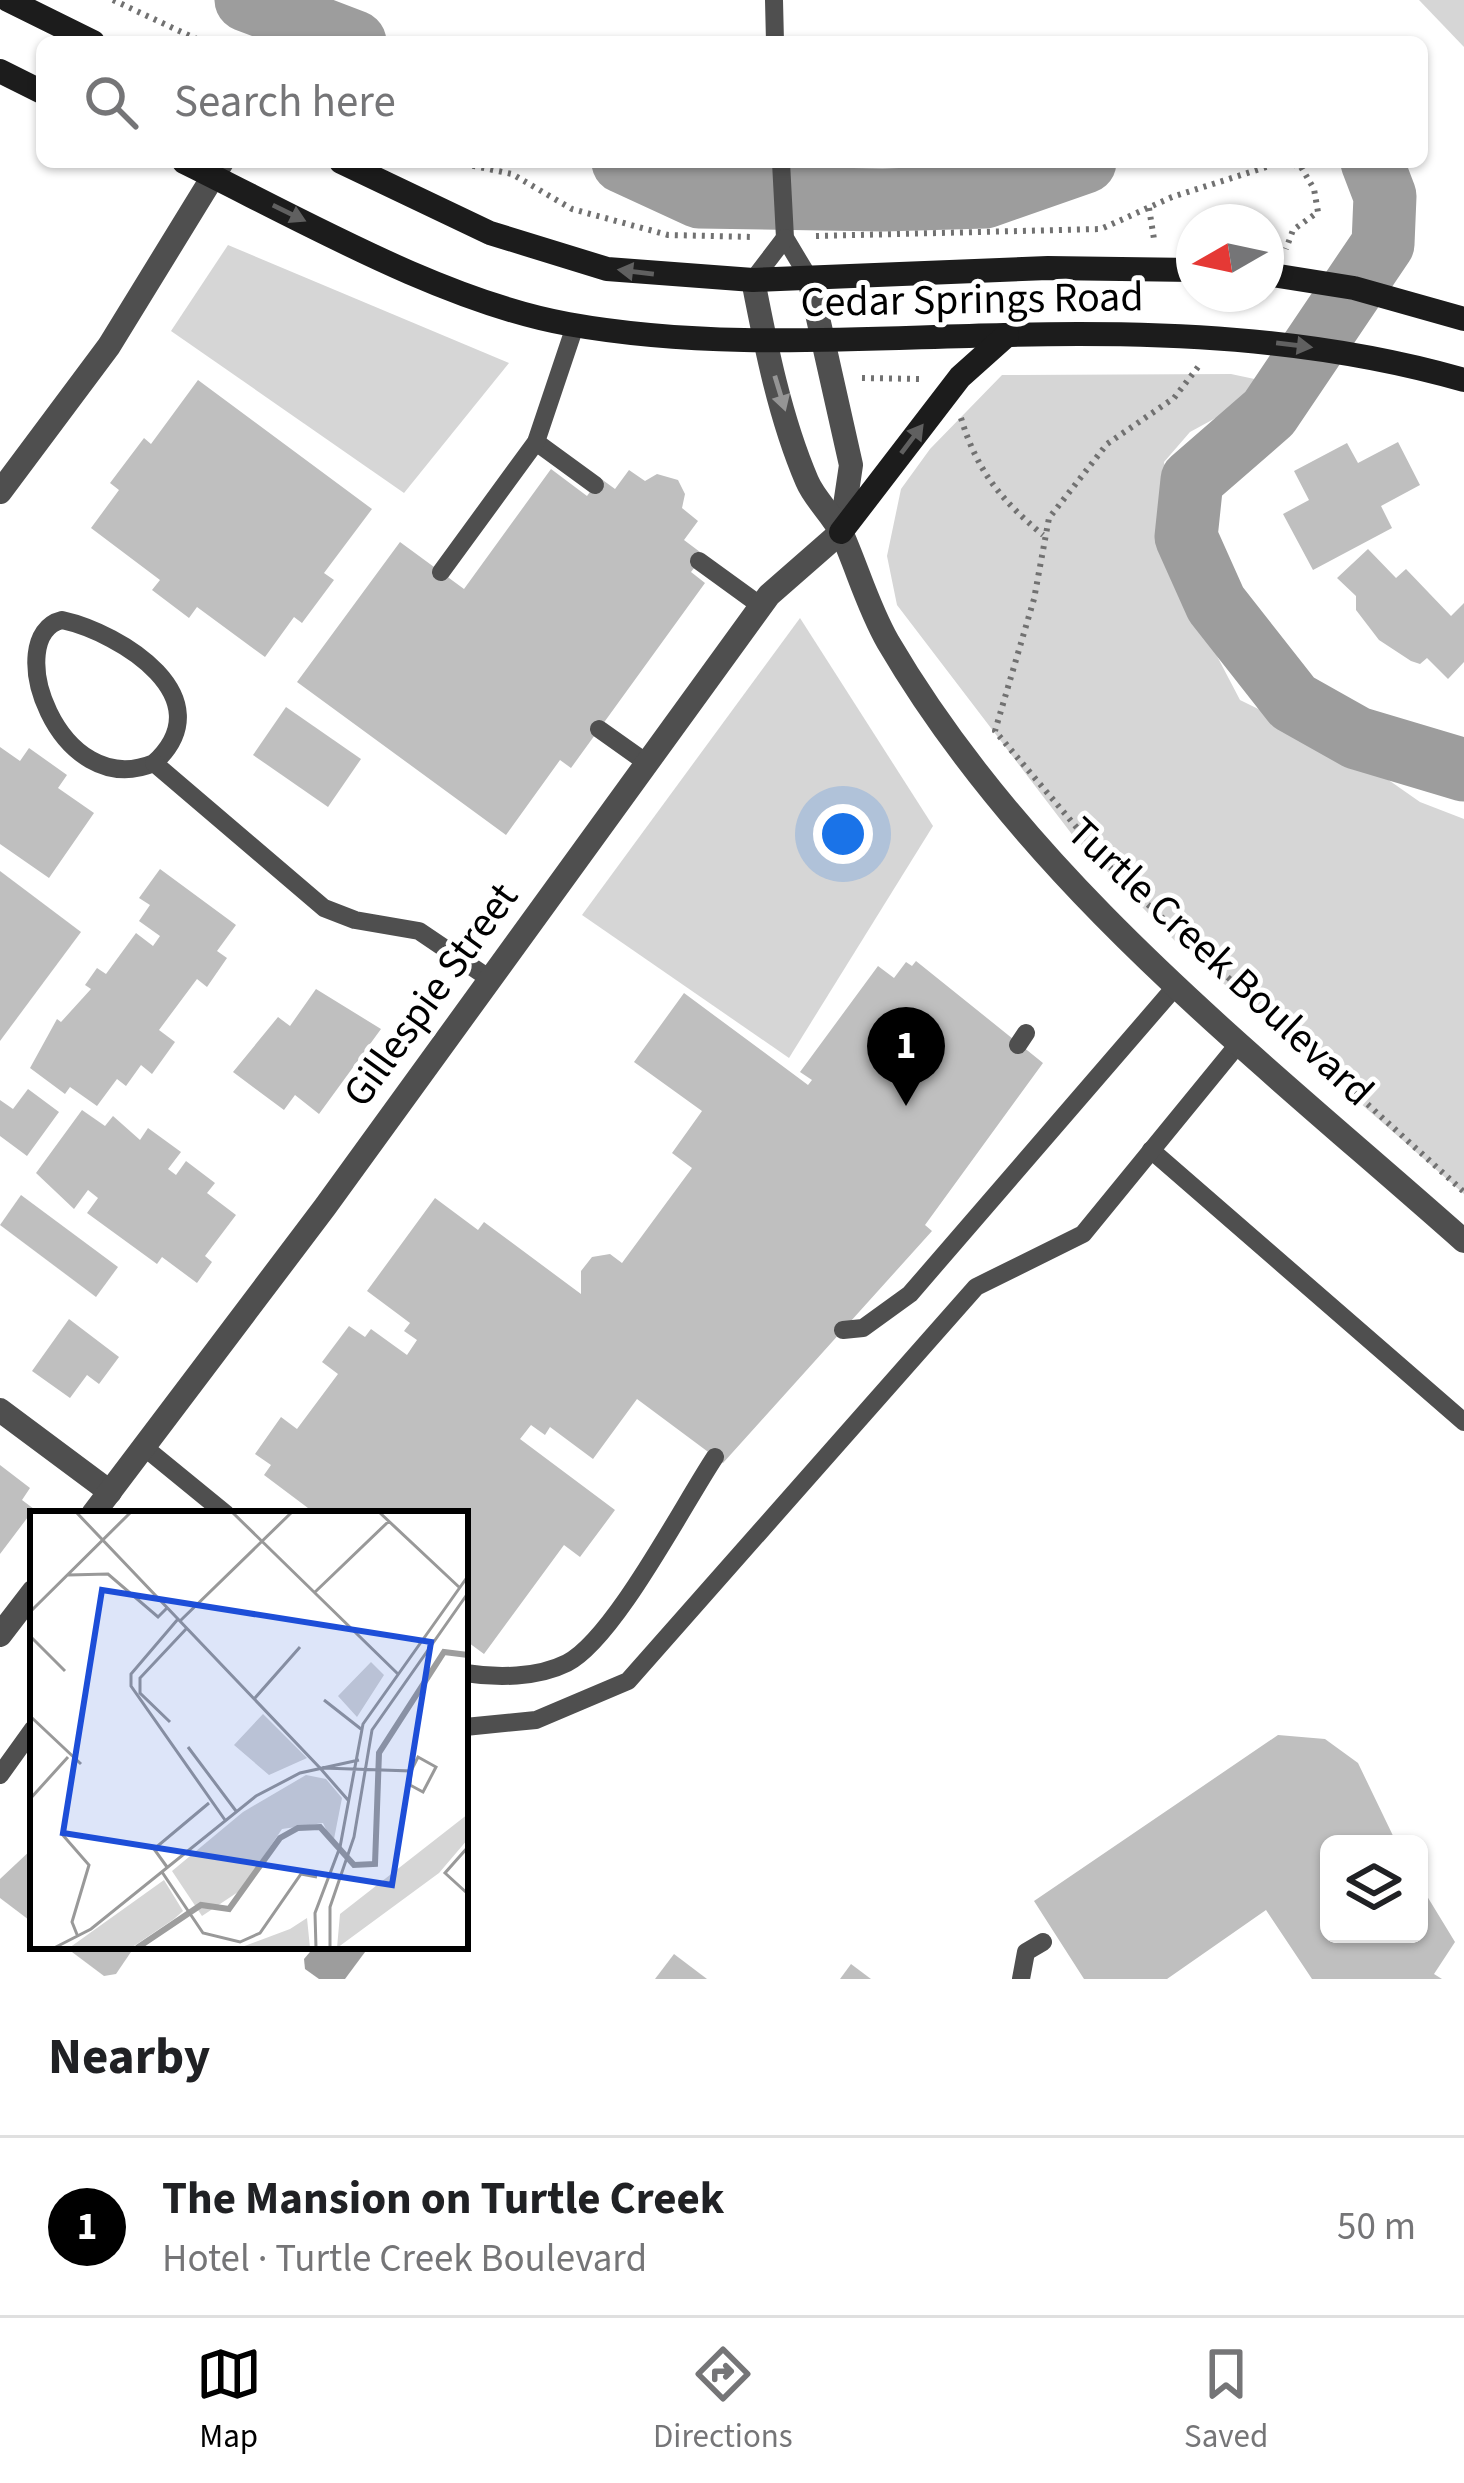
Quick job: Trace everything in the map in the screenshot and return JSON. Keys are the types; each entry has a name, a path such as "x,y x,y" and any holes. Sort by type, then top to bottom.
{"main road":[{"path":"8,0 81,36"},
{"path":"0,71 36,89"},
{"path":"354,168 490,233 572,261 658,275 753,280"},
{"path":"218,169 454,288 575,326 765,342"},
{"name":"Cedar Springs Road","path":"753,280 1048,268 1176,270"},
{"path":"1284,277 1354,288 1452,316"},
{"path":"841,532 960,377 1007,335"},
{"name":"Cedar Springs Road","path":"765,342 1178,336 1290,343 1411,365 1464,380"}],"street":[{"path":"0,492 109,346 218,169"},
{"name":"Turtle Creek Boulevard","path":"809,278 851,465 841,532"},
{"name":"Turtle Creek Boulevard","path":"753,280 765,342 808,484 841,532 862,592 890,644 945,723 1069,882 1176,986 1464,1241"},
{"name":"Gillespie Street","path":"105,1506 776,585 841,532"},
{"path":"0,1410 105,1506"},
{"path":"0,1635 30,1596"}],"lane":[{"path":"774,0 775,36"},
{"path":"753,280 777,237 781,168"},
{"path":"777,237 809,278"},
{"path":"441,572 536,442 575,326"},
{"path":"536,442 595,485"},
{"path":"699,561 761,606"},
{"path":"15,650 33,628 62,620 98,628 130,645 156,670 174,701 174,736 154,763 118,770 82,760 51,741 26,713"},
{"path":"599,729 647,763"},
{"path":"154,763 323,908 355,920 419,931 490,979"},
{"path":"843,1330 863,1328 910,1294 1176,986"},
{"path":"468,1727 536,1720 628,1681 976,1287 1083,1234 1240,1042"},
{"path":"1151,1150 1464,1423"},
{"path":"144,1447 222,1511"},
{"path":"468,1673 533,1673 571,1662 644,1575 716,1457"},
{"path":"0,1775 30,1733"},
{"path":"1021,1979 1026,1952 1042,1942"}],"path":[{"path":"113,0 189,36"},
{"path":"486,168 512,173 572,209 668,235 777,237"},
{"path":"815,236 1101,229 1266,168"},
{"path":"1293,230 1318,212 1314,189 1302,168"},
{"path":"1149,208 1154,243"},
{"path":"1200,363 1174,398 1107,444 1049,518 1034,599 995,730 1122,881 1464,1192"},
{"path":"858,378 933,380"},
{"path":"958,410 984,476 1002,501 1043,535"}],"shaded area":[{"path":"1419,0 1464,0 1464,47"},
{"path":"228,245 509,363 404,493 171,331"},
{"path":"1231,374 1278,384 1190,432 1164,462 1184,593 1240,700 1357,758 1420,802 1464,819 1464,1194 1176,942 1074,837 897,605 887,556 901,489 930,449 1002,375"},
{"path":"800,618 933,826 789,1058 582,915"},
{"path":"312,1949 367,1949 345,1979 319,1979 305,1969 304,1959"}],"building":[{"path":"198,380 372,509 324,573 334,580 302,623 294,617 265,657 197,607 189,618 152,590 160,580 91,528 119,490 110,483 144,438 151,444"},
{"path":"1398,442 1420,485 1381,506 1392,528 1313,570 1283,514 1309,500 1294,471 1347,443 1358,463"},
{"path":"551,469 587,496 600,478 615,489 629,470 645,481 657,474 678,480 685,494 682,508 698,521 684,540 704,555 691,572 705,583 571,768 560,760 506,835 297,682 400,542 464,589"},
{"path":"1368,549 1396,578 1406,569 1451,616 1464,603 1464,662 1448,679 1427,658 1420,664 1411,661 1379,640 1356,610 1356,596 1337,578"},
{"path":"286,707 361,759 328,807 253,755"},
{"path":"0,747 20,761 29,748 67,775 58,788 94,813 49,878 0,844"},
{"path":"160,869 236,925 217,951 227,958 207,987 197,979 159,1030 175,1042 152,1074 141,1065 126,1086 117,1079 97,1106 70,1087 65,1094 30,1068 57,1019 61,1022 91,989 85,985 97,968 106,974 136,933 153,946 160,936 139,921 150,905 139,898"},
{"path":"0,871 81,932 0,1041"},
{"path":"916,961 1043,1063 925,1225 932,1231 723,1463 637,1399 593,1459 550,1427 545,1435 531,1425 520,1439 615,1510 580,1557 564,1545 484,1654 468,1642 468,1511 312,1511 264,1475 271,1465 255,1454 281,1417 297,1429 338,1374 322,1362 349,1326 365,1337 371,1329 407,1355 417,1340 404,1331 410,1323 367,1291 435,1198 478,1230 484,1222 581,1294 581,1271 592,1257 610,1254 622,1263 692,1168 672,1153 702,1111 634,1062 684,993 808,1085 812,1080 800,1072 878,966 894,978 906,962 912,966"},
{"path":"316,989 381,1029 319,1114 295,1095 284,1110 233,1072 278,1017 290,1026"},
{"path":"28,1089 59,1112 27,1156 0,1136 0,1100 13,1109"},
{"path":"82,1110 105,1126 113,1116 140,1140 148,1128 181,1152 168,1169 176,1175 186,1161 215,1183 207,1193 236,1215 205,1256 212,1262 197,1283 162,1257 157,1264 87,1213 98,1198 88,1190 74,1209 36,1173"},
{"path":"21,1195 118,1267 96,1297 0,1225"},
{"path":"69,1319 119,1357 99,1384 87,1375 70,1398 32,1371"},
{"path":"0,1465 30,1488 22,1500 34,1509 0,1554"},
{"path":"1278,1735 1325,1739 1358,1763 1393,1835 1320,1835 1320,1943 1428,1943 1428,1898 1455,1942 1434,1974 1442,1979 1312,1979 1266,1910 1167,1979 1084,1979 1034,1901"},
{"path":"30,1851 30,1921 0,1898 0,1879"},
{"path":"68,1949 133,1949 116,1974 104,1976"},
{"path":"674,1954 707,1979 655,1979"},
{"path":"851,1964 871,1979 840,1979"}],"waterway":[{"path":"246,0 339,36"},
{"path":"636,168 699,197 883,200 985,197 1068,168"},
{"path":"1374,168 1385,196 1383,244 1269,413 1192,480 1186,537 1216,604 1293,702 1357,738 1464,770"}],"place":[{"name":"The Mansion on Turtle Creek","path":"906,1106"}]}
